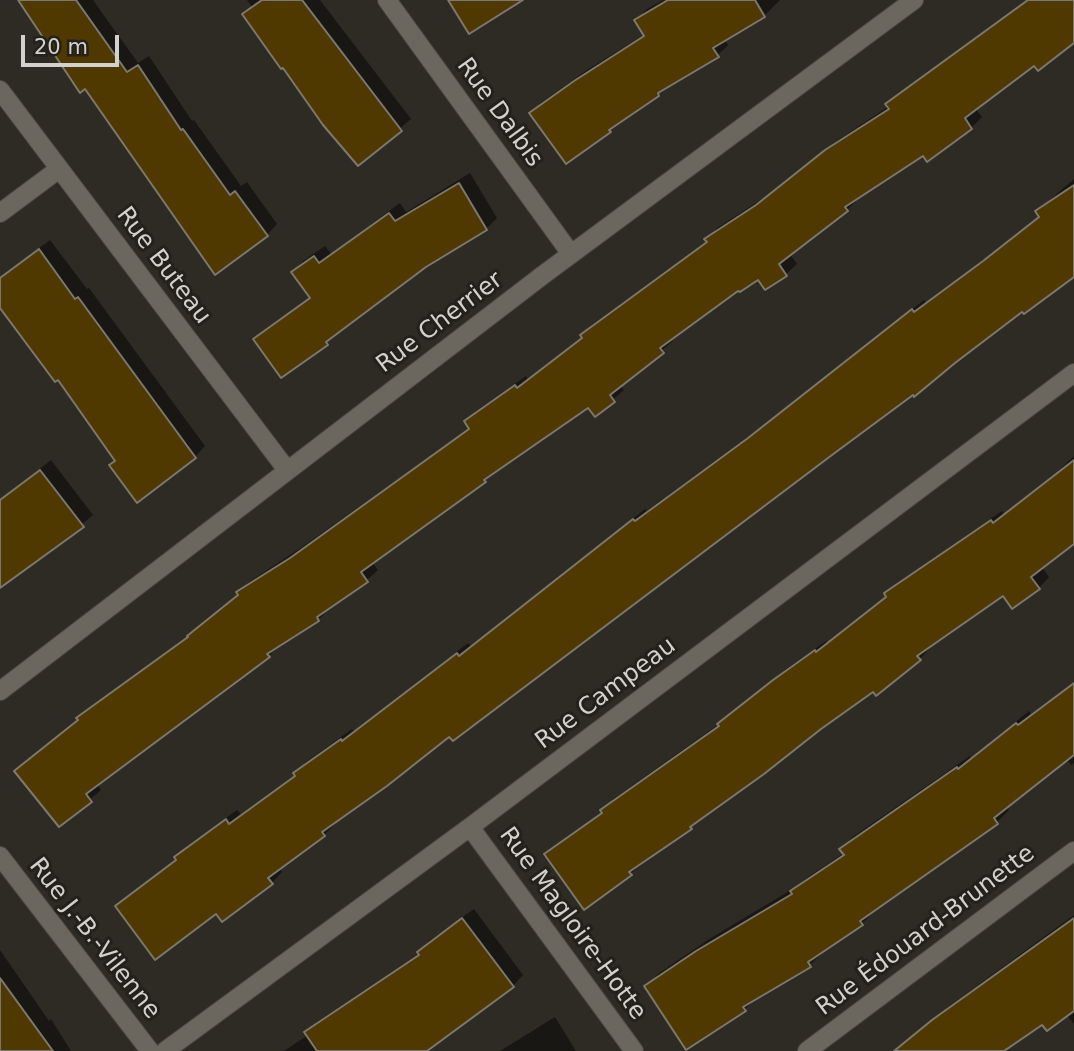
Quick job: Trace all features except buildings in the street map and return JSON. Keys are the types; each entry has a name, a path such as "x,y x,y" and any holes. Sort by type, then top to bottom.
{"street":[{"name":"Rue Dalbis","path":"387,0 571,254"},
{"name":"Rue Cherrier","path":"0,691 571,254 914,0"},
{"name":"Rue Buteau","path":"0,90 287,470"},
{"path":"0,213 59,169"},
{"name":"Rue Campeau","path":"165,1051 470,827 1074,373"},
{"name":"Rue Magloire-Hotte","path":"470,827 634,1051"},
{"name":"Rue Édouard-Brunette","path":"807,1051 1074,851"},
{"name":"Rue J.-B.-Vilenne","path":"0,856 150,1051"}]}
